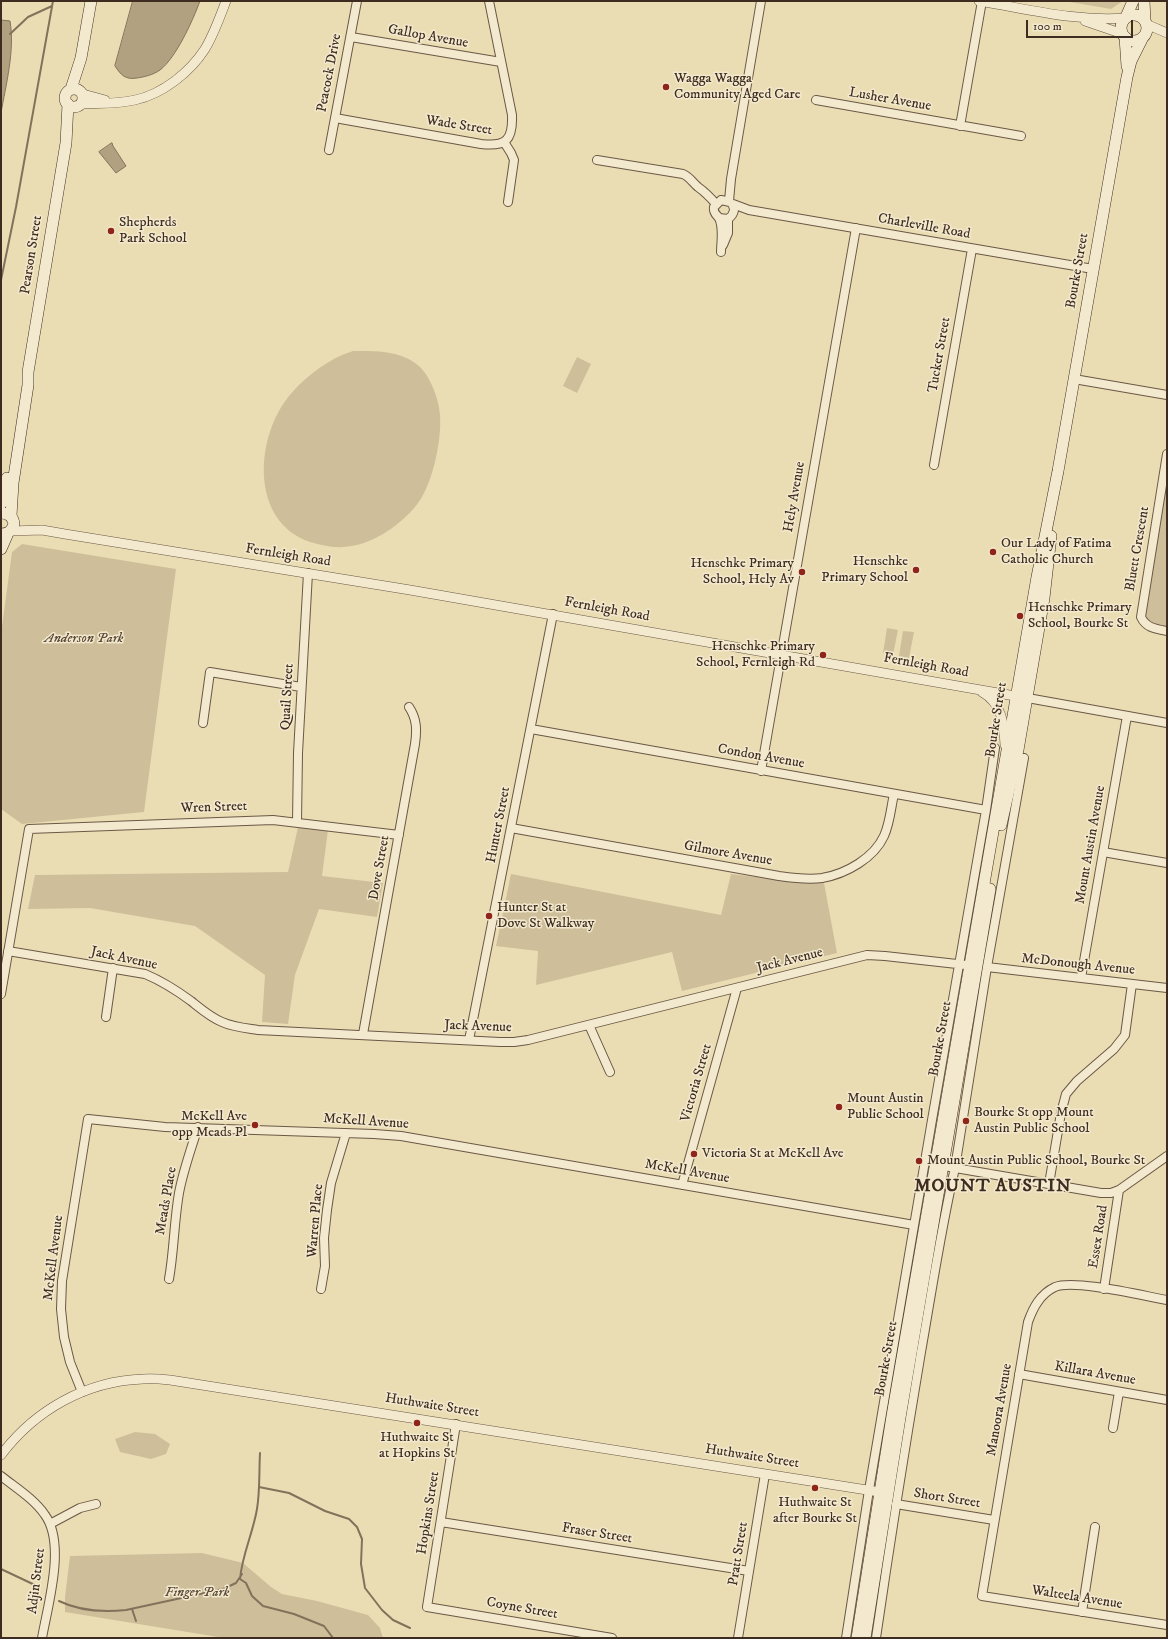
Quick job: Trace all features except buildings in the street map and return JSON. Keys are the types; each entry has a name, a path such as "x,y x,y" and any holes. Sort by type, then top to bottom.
{"main road":[{"name":"Pearson Street","path":"8,525 28,385 28,372 66,143 77,98 81,58 91,1"},
{"path":"1126,18 1130,16 1138,16 1145,29 1134,40 1124,35 1121,27 1133,1"},
{"name":"Bourke Street","path":"857,1638 879,1492 939,1165 973,966 1002,780 1021,697 1043,544 1058,471 1127,77 1131,62 1145,29 1144,1"},
{"name":"Bourke Street","path":"1124,35 1127,77"},
{"name":"Pearson Street","path":"1,504 7,478 23,384 28,372"},
{"path":"1,549 8,525"},
{"name":"Bourke Street","path":"973,966 1007,821 1018,750 1021,697"},
{"name":"Bourke Street","path":"865,1638 879,1492"}],"street":[{"path":"77,98 115,103 136,100 157,92 176,80 196,61 206,48 226,1"},
{"name":"Peacock Drive","path":"329,150 357,1"},
{"name":"Wade Street","path":"335,118 481,144 494,145 507,140 512,132 512,115 490,1"},
{"path":"597,160 683,174 692,180 698,187 699,192 722,204 734,207 730,216 728,233 720,252 721,233 719,218 716,216 722,204 731,179 761,1"},
{"path":"960,126 980,1 1074,18 1124,35"},
{"path":"1074,18 1126,18"},
{"path":"1145,29 1167,34"},
{"name":"Gallop Avenue","path":"350,37 501,62"},
{"name":"Lusher Avenue","path":"816,100 1021,136"},
{"path":"504,142 514,160 508,202"},
{"name":"Charleville Road","path":"722,204 1093,270"},
{"name":"Charleville Road","path":"730,216 749,210"},
{"path":"719,218 730,216"},
{"name":"Hely Avenue","path":"761,770 856,228"},
{"name":"Tucker Street","path":"934,465 972,249"},
{"path":"1074,380 1167,395"},
{"name":"Bluett Crescent","path":"1167,454 1141,617 1143,622 1148,627 1167,631"},
{"name":"Fernleigh Road","path":"8,525 552,614 1167,723"},
{"name":"Quail Street","path":"297,822 298,753 308,573"},
{"name":"Hunter Street","path":"469,1040 531,729 552,614"},
{"path":"203,723 210,672 301,687"},
{"path":"977,689 989,696 1001,714 1005,746 1002,780"},
{"name":"Dove Street","path":"363,1034 416,735 415,719 409,707"},
{"name":"Mount Austin Avenue","path":"1081,978 1127,716"},
{"name":"Condon Avenue","path":"531,729 986,810"},
{"name":"Bourke Street","path":"876,1638 896,1504 936,1264 948,1196 955,1168 986,810 996,748"},
{"name":"Bourke Street","path":"1007,821 1024,758"},
{"name":"Gilmore Avenue","path":"511,828 779,876 822,878 855,865 877,847 884,836 888,824 894,794"},
{"name":"Wren Street","path":"8,951 29,829 256,820 297,822 399,835"},
{"path":"1103,852 1167,863"},
{"path":"1,994 8,951"},
{"name":"Jack Avenue","path":"8,951 146,974 175,989 207,1014 238,1027 258,1030 514,1042 589,1025 867,956 973,966"},
{"name":"Bourke Street","path":"846,1638 879,1492 914,1225 973,966"},
{"name":"McDonough Avenue","path":"973,966 1167,988"},
{"path":"106,1016 113,968"},
{"path":"1049,1184 1061,1113 1066,1094 1077,1081 1114,1049 1125,1034 1132,984"},
{"name":"Victoria Street","path":"682,1184 737,988"},
{"path":"589,1025 610,1072"},
{"name":"McKell Avenue","path":"82,1392 70,1362 64,1337 61,1309 62,1281 88,1119 165,1127 401,1136 914,1225"},
{"name":"Meads Place","path":"169,1280 179,1191 198,1128"},
{"name":"Warren Place","path":"321,1289 325,1266 324,1238 331,1184 346,1133"},
{"path":"939,1165 1101,1193 1111,1193 1120,1190 1167,1156"},
{"name":"Essex Road","path":"1104,1289 1120,1190"},
{"name":"Manoora Avenue","path":"982,1596 1028,1322 1032,1310 1038,1301 1056,1287 1067,1285 1104,1289 1167,1300"},
{"name":"Killara Avenue","path":"1019,1374 1167,1400"},
{"name":"Huthwaite Street","path":"1,1454 28,1424 49,1409 82,1392 116,1382 142,1379 170,1380 879,1492"},
{"path":"1113,1428 1119,1392"},
{"name":"Hopkins Street","path":"427,1607 456,1424"},
{"name":"Pratt Street","path":"738,1638 765,1474"},
{"name":"Adjin Street","path":"1,1476 38,1507 50,1524 56,1549 42,1638"},
{"path":"50,1524 80,1508 96,1504"},
{"name":"Short Street","path":"896,1504 994,1520"},
{"name":"Fraser Street","path":"441,1522 750,1571"},
{"path":"1082,1612 1095,1527"},
{"name":"Walteela Avenue","path":"982,1596 1167,1625"},
{"name":"Coyne Street","path":"427,1607 612,1638"}],"green space":[{"path":"1064,1 1123,1 1111,9"},
{"path":"353,351 388,352 404,357 419,366 431,382 438,403 440,415 439,438 435,464 431,476 421,499 415,507 400,522 373,539 353,546 331,547 310,542 291,532 277,517 268,499 264,479 264,458 268,437 276,417 292,392 307,377 325,364"},
{"path":"577,357 591,364 577,393 563,386"},
{"path":"1167,454 1167,631 1149,627 1141,609"},
{"name":"Anderson Park","path":"22,544 176,569 144,812 22,824 1,809 1,634 12,552"},
{"path":"887,628 898,630 893,655 883,653"},
{"path":"903,631 914,632 909,658 899,656"},
{"path":"298,827 328,830 322,876 383,883 377,917 319,909 295,975 288,1024 262,1022 265,975 195,926 90,908 28,909 35,875 288,872"},
{"path":"511,874 721,915 731,874 824,883 837,953 682,991 672,952 536,985 538,951 496,946"},
{"path":"135,1432 155,1434 170,1444 166,1454 151,1459 120,1452 115,1439"},
{"name":"Finger Park","path":"202,1553 243,1563 271,1587 282,1594 317,1601 368,1615 380,1628 383,1638 224,1638 65,1612 65,1597 70,1556"}],"shaded area":[{"path":"133,1 200,1 178,48 166,64 154,73 146,76 129,78 119,72 115,66"},
{"path":"1,20 10,21 11,56 1,113"},
{"path":"112,143 126,166 116,173 99,152"}],"waterway":[{"path":"1,280 16,207 53,1"},
{"path":"10,34 28,17 52,6"},
{"path":"260,1453 257,1509 243,1561 240,1579 246,1583 252,1596 263,1606 294,1614 324,1626 333,1638"},
{"path":"259,1487 289,1493 325,1511 349,1519 357,1527 362,1539 361,1564 365,1588 382,1610 393,1620 410,1628"},
{"path":"1,1569 37,1586"},
{"path":"59,1601 83,1609 109,1611 126,1610 223,1589 236,1583 242,1574"},
{"path":"132,1609 136,1621"}],"place":[{"name":"Wagga Wagga Community Aged Care","path":"666,87"},
{"name":"Shepherds Park School","path":"111,231"},
{"name":"Our Lady of Fatima Catholic Church","path":"993,552"},
{"name":"Henschke Primary School","path":"916,570"},
{"name":"Henschke Primary School, Hely Av","path":"802,572"},
{"name":"Henschke Primary School, Bourke St","path":"1020,616"},
{"name":"Henschke Primary School, Fernleigh Rd","path":"823,655"},
{"name":"Hunter St at Dove St Walkway","path":"489,916"},
{"name":"Mount Austin Public School","path":"839,1107"},
{"name":"Bourke St opp Mount Austin Public School","path":"966,1121"},
{"name":"McKell Ave opp Meads Pl","path":"255,1125"},
{"name":"Victoria St at McKell Ave","path":"694,1154"},
{"name":"Mount Austin Public School, Bourke St","path":"919,1161"},
{"name":"Huthwaite St at Hopkins St","path":"417,1423"},
{"name":"Huthwaite St after Bourke St","path":"815,1488"}],"district":[{"name":"MOUNT AUSTIN","path":"993,1187"}]}
